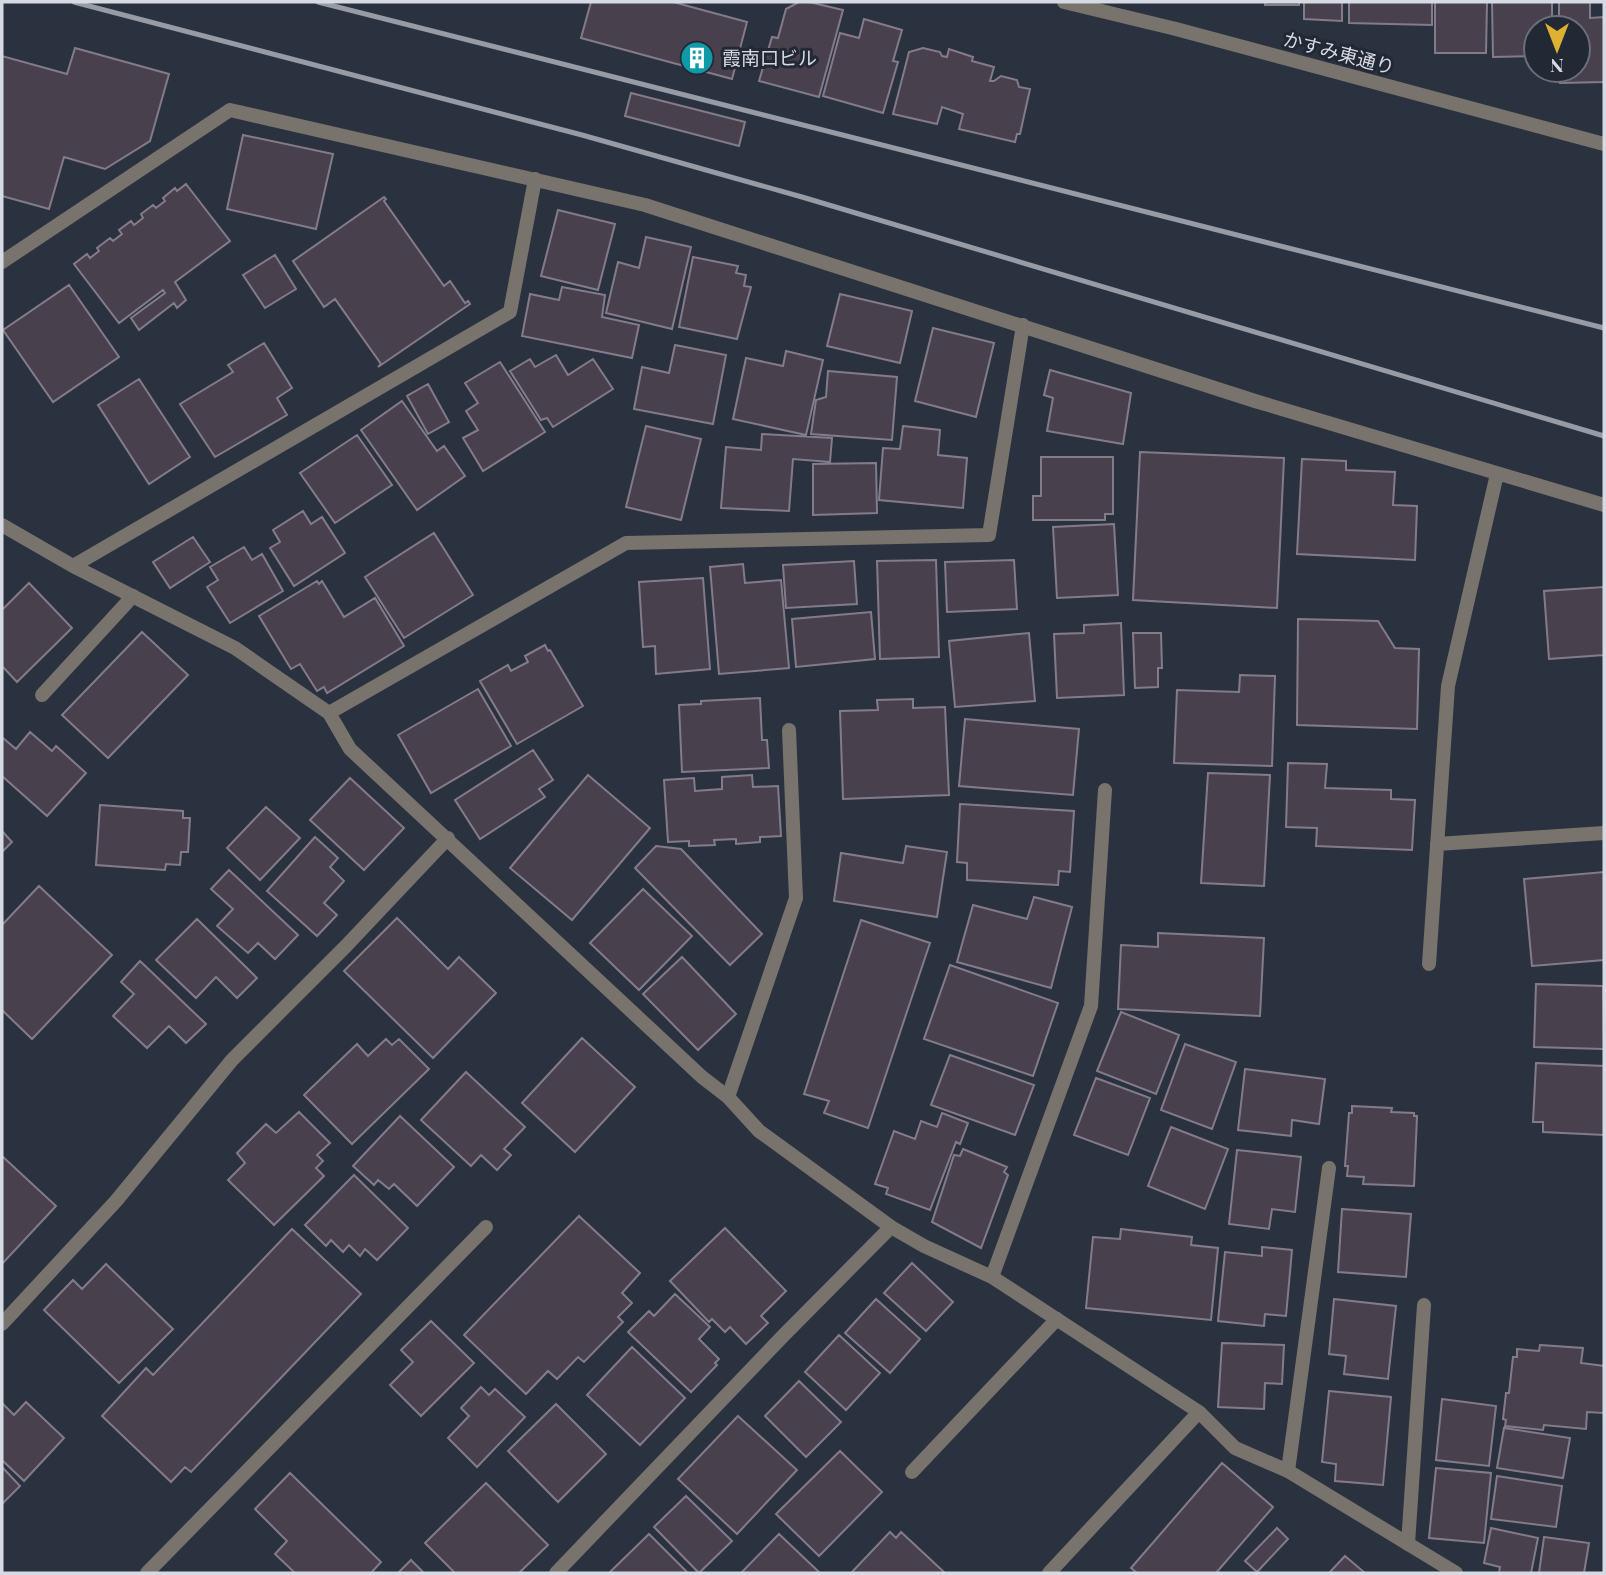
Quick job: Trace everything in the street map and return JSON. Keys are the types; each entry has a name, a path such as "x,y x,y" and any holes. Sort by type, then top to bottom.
{"street":[{"name":"かすみ東通り","path":"1064,2 1604,144"},
{"path":"2,262 230,110 645,205 1255,401 1604,505"},
{"path":"73,566 510,313 535,179"},
{"path":"329,713 626,542 989,535 1023,325"},
{"path":"1429,964 1448,685 1497,474"},
{"path":"2,525 73,566 235,648 329,713 350,749 702,1077 728,1097 759,1130 891,1227 924,1246 992,1277 1199,1412 1235,1448 1289,1471 1455,1573"},
{"path":"42,695 132,596"},
{"path":"728,1097 796,898 789,730"},
{"path":"992,1277 1091,1006 1105,790"},
{"path":"1437,844 1604,833"},
{"path":"2,1324 116,1200 232,1060 346,946 447,838"},
{"path":"1289,1471 1328,1168"},
{"path":"147,1573 486,1227"},
{"path":"556,1573 891,1227"},
{"path":"1408,1544 1424,1305"},
{"path":"912,1472 1057,1319"},
{"path":"1049,1573 1199,1412"}],"building":[{"name":"霞南口ビル","path":"591,2 673,2 747,22 732,79 581,38"},
{"path":"799,2 843,10 819,97 759,81 772,37 778,38 786,9"},
{"path":"1265,2 1299,2 1299,5 1265,5"},
{"path":"1304,2 1342,2 1342,21 1304,19"},
{"path":"1349,2 1432,2 1432,25 1349,23"},
{"path":"1435,2 1487,2 1486,53 1435,53"},
{"path":"1492,2 1552,2 1552,14 1522,14 1522,56 1493,57"},
{"path":"1559,2 1590,2 1590,14 1559,14"},
{"path":"1604,17 1604,82 1592,82 1592,18"},
{"path":"864,19 902,30 893,61 898,62 883,113 823,96 840,33 859,38"},
{"path":"75,48 169,74 150,141 105,169 64,157 49,209 2,196 2,56 67,74"},
{"path":"923,48 940,52 947,57 949,49 973,57 972,61 994,67 990,81 1001,76 1017,80 1019,87 1030,89 1020,134 1017,134 1015,142 959,129 963,114 942,107 937,124 893,114 909,52"},
{"path":"631,93 745,122 739,146 625,116"},
{"path":"243,135 333,154 316,229 227,209"},
{"path":"186,184 230,241 175,282 186,300 177,308 174,303 139,330 131,318 165,293 163,290 119,323 74,264 87,254 90,258 99,251 97,248 110,238 113,241 122,234 119,230 131,221 134,225 143,218 141,214 153,205 156,208 175,188 177,191"},
{"path":"384,197 384,201 444,286 450,281 465,303 468,301 470,304 378,367 381,364 335,299 324,307 293,261"},
{"path":"558,210 615,224 598,290 541,276"},
{"path":"646,237 691,247 672,329 606,313 618,262 639,268"},
{"path":"275,255 296,289 265,308 243,275"},
{"path":"693,257 738,266 736,273 746,275 744,286 751,287 737,339 679,327"},
{"path":"69,285 119,357 53,402 3,330"},
{"path":"562,287 605,295 602,317 639,325 632,358 522,336 530,294 559,300"},
{"path":"840,294 912,311 900,363 827,346"},
{"path":"933,328 994,343 976,417 915,401"},
{"path":"264,343 292,388 277,398 287,415 215,457 180,404 233,372 228,365"},
{"path":"675,345 726,355 713,424 634,409 642,367 669,373"},
{"path":"786,351 823,360 806,435 733,419 746,358 783,366"},
{"path":"556,355 568,375 593,359 613,389 553,427 547,418 541,420 510,371 530,359 535,367"},
{"path":"500,362 545,432 483,471 463,438 478,430 466,411 478,403 465,383"},
{"path":"1050,370 1131,393 1123,444 1047,431 1053,398 1044,395"},
{"path":"828,371 897,377 892,440 811,434 816,400 826,397"},
{"path":"139,379 190,457 149,484 98,405"},
{"path":"428,384 449,422 428,434 407,396"},
{"path":"402,401 437,451 444,446 465,476 417,510 361,430"},
{"path":"646,426 701,439 681,520 626,507"},
{"path":"903,426 940,430 938,455 967,458 963,508 879,500 883,448 900,449"},
{"path":"762,434 832,438 830,462 793,459 789,511 721,508 726,447 761,450"},
{"path":"357,435 392,485 335,523 300,473"},
{"path":"1140,452 1284,458 1277,608 1133,600"},
{"path":"1041,457 1113,457 1113,514 1105,514 1105,520 1033,520 1033,496 1041,496"},
{"path":"1302,459 1346,461 1346,470 1395,472 1393,505 1417,506 1415,560 1297,554"},
{"path":"876,463 877,513 813,515 813,464"},
{"path":"303,511 311,524 322,517 345,553 294,586 270,548 280,542 273,530"},
{"path":"1114,524 1118,595 1057,598 1053,527"},
{"path":"434,533 473,595 404,638 365,577"},
{"path":"193,537 210,562 170,588 153,562"},
{"path":"244,547 252,560 262,554 283,591 230,623 207,587 218,580 210,567"},
{"path":"936,560 939,657 880,659 877,561"},
{"path":"1014,560 1017,609 947,612 945,562"},
{"path":"854,561 857,604 786,608 783,565"},
{"path":"743,564 745,583 781,580 789,668 719,674 710,567"},
{"path":"703,578 710,669 656,674 655,646 643,647 639,582"},
{"path":"317,581 319,584 322,581 344,617 375,598 404,646 327,693 324,687 317,691 300,664 291,669 259,616"},
{"path":"29,583 72,628 17,682 2,666 2,610"},
{"path":"1604,587 1604,655 1549,659 1544,591"},
{"path":"871,612 875,659 796,667 792,619"},
{"path":"1298,619 1378,621 1395,648 1419,649 1417,729 1297,725"},
{"path":"1121,623 1124,695 1057,698 1054,634 1084,633 1084,625"},
{"path":"142,632 188,675 108,758 62,715"},
{"path":"1029,633 1035,701 955,707 949,641"},
{"path":"1133,633 1161,633 1162,668 1158,668 1158,687 1135,688"},
{"path":"545,645 583,706 517,744 480,681 508,665 511,671 528,662 525,656"},
{"path":"1240,675 1275,676 1272,766 1174,763 1177,690 1239,692"},
{"path":"478,689 511,746 431,793 398,735"},
{"path":"760,698 762,740 767,740 769,768 682,772 679,705"},
{"path":"913,699 913,708 945,707 949,795 843,799 840,711 878,710 877,700"},
{"path":"965,719 1079,729 1073,795 959,786"},
{"path":"30,732 52,751 56,746 86,773 47,816 2,776 2,739 16,749"},
{"path":"533,750 553,780 539,789 545,797 480,839 455,800"},
{"path":"1288,763 1327,764 1325,788 1391,790 1391,799 1415,800 1412,850 1316,846 1317,828 1286,827"},
{"path":"1208,773 1270,775 1264,886 1201,883"},
{"path":"588,775 650,828 572,920 510,868"},
{"path":"752,775 753,787 778,786 781,836 760,837 760,842 736,844 736,839 714,840 715,845 689,846 689,841 668,842 664,780 694,778 695,791 722,789 722,777"},
{"path":"350,778 404,828 364,870 310,820"},
{"path":"960,804 1074,811 1070,872 1059,871 1058,885 967,880 967,863 957,862"},
{"path":"100,805 183,811 183,818 190,818 188,852 181,852 180,865 166,864 165,870 96,865"},
{"path":"266,807 300,838 260,880 227,848"},
{"path":"2,831 12,842 2,852"},
{"path":"315,837 338,858 330,867 344,881 324,903 337,915 317,936 267,891"},
{"path":"656,846 681,849 762,934 730,965 635,868"},
{"path":"906,846 947,852 937,917 834,901 841,853 903,863"},
{"path":"229,870 298,935 275,959 258,943 248,953 217,926 233,909 211,889"},
{"path":"1604,872 1604,960 1532,966 1524,879"},
{"path":"39,886 112,955 32,1039 2,1010 2,925"},
{"path":"643,889 692,936 639,990 590,943"},
{"path":"1034,897 1072,907 1051,988 957,962 973,905 1027,919"},
{"path":"397,918 448,969 459,957 496,993 433,1058 344,971"},
{"path":"197,919 257,978 237,998 216,977 196,998 156,960"},
{"path":"861,920 930,943 868,1128 824,1113 829,1101 804,1094"},
{"path":"1158,933 1264,938 1260,1016 1118,1009 1121,945 1158,947"},
{"path":"682,957 736,1014 698,1050 643,994"},
{"path":"140,961 206,1024 186,1043 169,1026 147,1048 113,1016 134,994 121,982"},
{"path":"950,965 1058,1003 1033,1076 924,1039"},
{"path":"1536,984 1603,986 1604,1049 1534,1047"},
{"path":"1121,1012 1179,1035 1156,1094 1097,1071"},
{"path":"582,1038 635,1087 575,1152 522,1103"},
{"path":"386,1039 392,1045 399,1039 429,1069 352,1144 304,1095 357,1044 368,1056"},
{"path":"1185,1044 1236,1062 1212,1129 1161,1110"},
{"path":"950,1055 1034,1085 1015,1135 931,1105"},
{"path":"1536,1063 1604,1066 1604,1135 1543,1132 1543,1122 1533,1122"},
{"path":"1245,1069 1325,1079 1319,1124 1292,1120 1291,1136 1238,1130"},
{"path":"466,1072 525,1127 504,1149 511,1155 497,1170 481,1155 471,1166 421,1120"},
{"path":"1096,1078 1150,1098 1128,1155 1074,1135"},
{"path":"1352,1106 1392,1108 1391,1112 1414,1113 1414,1116 1417,1116 1414,1186 1363,1184 1364,1177 1347,1176 1348,1166 1345,1166 1349,1113 1352,1113"},
{"path":"299,1112 330,1143 317,1155 323,1161 316,1168 324,1176 274,1225 228,1180 245,1163 237,1153 266,1124 276,1133"},
{"path":"942,1113 968,1123 960,1144 956,1142 930,1210 886,1194 888,1188 875,1184 894,1131 915,1139 921,1121 937,1127"},
{"path":"400,1116 454,1167 417,1206 394,1184 389,1189 378,1180 374,1185 353,1166"},
{"path":"1171,1127 1228,1149 1205,1209 1148,1186"},
{"path":"963,1149 1007,1167 1004,1172 1008,1175 981,1248 932,1222 954,1155 960,1156"},
{"path":"1237,1150 1301,1157 1295,1212 1272,1209 1269,1229 1229,1224"},
{"path":"2,1156 56,1206 2,1264"},
{"path":"354,1175 408,1228 377,1260 365,1249 360,1256 349,1245 343,1252 331,1240 326,1246 305,1225"},
{"path":"1342,1209 1411,1214 1406,1277 1338,1272"},
{"path":"579,1216 640,1273 622,1293 632,1303 618,1317 623,1322 584,1362 578,1357 557,1379 548,1371 526,1394 464,1335"},
{"path":"725,1228 786,1291 761,1316 768,1323 746,1344 730,1327 725,1332 712,1319 709,1322 670,1281"},
{"path":"292,1229 361,1294 191,1472 185,1467 171,1482 102,1416 146,1368 153,1375"},
{"path":"1121,1229 1192,1237 1191,1245 1218,1248 1211,1320 1086,1308 1093,1237 1120,1239"},
{"path":"1262,1247 1292,1250 1286,1316 1265,1314 1264,1326 1218,1321 1225,1252 1262,1256"},
{"path":"912,1263 953,1302 926,1331 884,1293"},
{"path":"106,1264 173,1329 119,1383 44,1310 73,1280 82,1289"},
{"path":"675,1294 710,1327 699,1339 719,1359 715,1363 717,1365 691,1392 628,1332 649,1311 654,1316"},
{"path":"876,1299 920,1339 890,1373 845,1333"},
{"path":"1334,1299 1396,1306 1388,1379 1344,1374 1346,1356 1329,1354"},
{"path":"431,1321 474,1363 421,1416 390,1385 413,1362 401,1350"},
{"path":"839,1335 880,1373 846,1410 805,1372"},
{"path":"1222,1343 1284,1345 1282,1384 1265,1383 1264,1409 1218,1407"},
{"path":"1540,1345 1583,1348 1581,1363 1604,1366 1604,1413 1587,1412 1586,1429 1544,1425 1543,1430 1505,1426 1506,1420 1503,1419 1506,1393 1509,1393 1513,1357 1517,1357 1517,1349 1539,1351"},
{"path":"632,1347 685,1398 640,1445 587,1395"},
{"path":"799,1381 841,1422 806,1457 765,1416"},
{"path":"481,1387 489,1395 495,1389 525,1417 477,1467 448,1438 469,1416 461,1408"},
{"path":"1329,1391 1391,1397 1383,1485 1335,1481 1336,1464 1322,1462"},
{"path":"1442,1399 1496,1406 1489,1466 1436,1460"},
{"path":"26,1402 64,1438 24,1481 2,1460 2,1403 14,1415"},
{"path":"556,1404 606,1454 558,1502 508,1451"},
{"path":"738,1416 797,1470 737,1534 678,1479"},
{"path":"1504,1428 1570,1438 1563,1478 1497,1468"},
{"path":"840,1451 882,1492 819,1556 776,1514"},
{"path":"1222,1463 1273,1507 1216,1573 1137,1573 1131,1568"},
{"path":"2,1467 20,1486 2,1504"},
{"path":"1436,1468 1491,1473 1484,1543 1429,1538"},
{"path":"290,1473 381,1562 371,1573 295,1573 275,1554 287,1541 255,1509"},
{"path":"1497,1476 1562,1486 1556,1527 1491,1519"},
{"path":"486,1483 548,1545 519,1573 455,1573 425,1543"},
{"path":"686,1496 732,1541 699,1573 654,1527"},
{"path":"1277,1528 1288,1539 1257,1572 1245,1561"},
{"path":"1491,1528 1538,1538 1531,1573 1499,1573 1500,1567 1484,1563"},
{"path":"890,1532 896,1538 901,1532 945,1573 851,1573"},
{"path":"649,1534 688,1573 609,1573"},
{"path":"779,1534 820,1573 741,1573"},
{"path":"1544,1537 1589,1543 1584,1573 1539,1573"},
{"path":"1345,1556 1365,1573 1329,1573"},
{"path":"411,1560 424,1573 398,1573"}],"railway":[{"path":"74,2 582,135 802,197 1604,436"},
{"path":"318,2 1604,328"}],"place":[{"name":"霞南口ビル","path":"697,58"}]}
